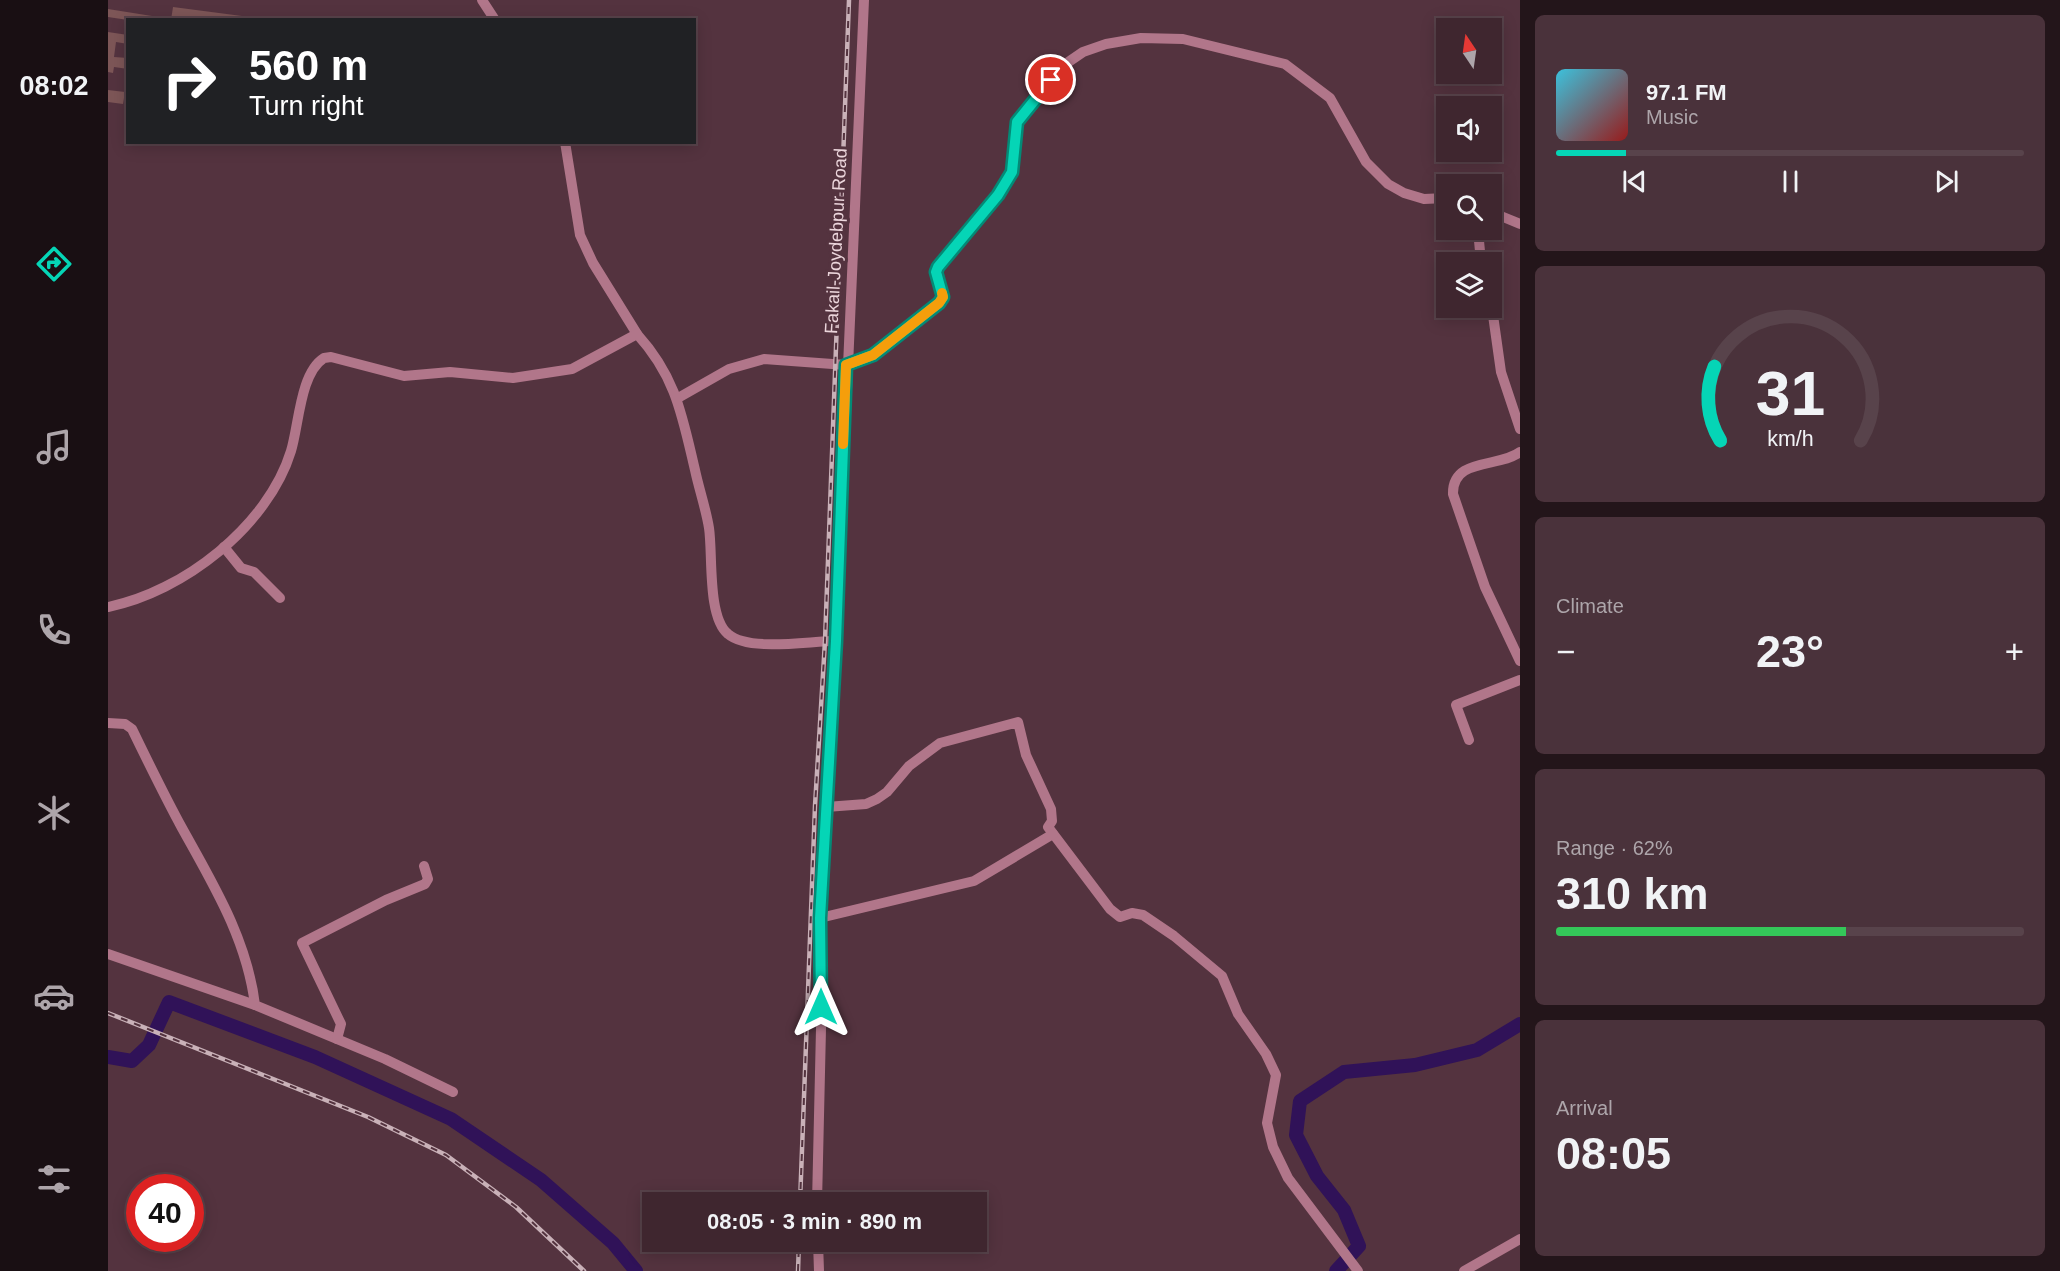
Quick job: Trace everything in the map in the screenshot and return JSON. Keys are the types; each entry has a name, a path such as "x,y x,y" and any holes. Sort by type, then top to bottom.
{"street":[{"path":"482,0 494,18"},
{"name":"Fakail-Joydebpur Road","path":"818,1192 822,985 820,918 836,641 846,365 864,0"},
{"path":"678,398 729,369 764,359 846,365 873,355 939,303 943,297 936,272 938,267 998,195 1012,172 1015,161 1015,127 1021,114 1064,65 1083,52 1106,44 1141,38 1184,39 1285,64 1330,98 1366,162 1388,184 1404,194 1424,199 1436,198"},
{"path":"565,144 580,235 593,263 637,334 652,351 678,398 709,528 716,612 722,628 737,639 764,644 836,641"},
{"path":"1502,217 1520,224"},
{"path":"1493,318 1501,372 1520,429"},
{"path":"108,607 129,603 157,592 192,572 236,538 269,495 291,452 310,375 324,358 331,357 404,376 450,372 513,378 573,369 637,334"},
{"path":"1520,452 1475,466 1459,475 1453,483 1454,494 1485,587 1520,661"},
{"path":"224,547 241,568 254,573 280,598"},
{"path":"1469,740 1456,705 1520,680"},
{"path":"826,807 866,804 887,792 909,766 940,742 1018,722 1026,755 1051,809 1052,821 1048,827 1110,909 1120,916 1132,913 1143,915 1174,936 1222,975 1238,1014 1266,1054 1276,1075 1268,1123 1273,1147 1288,1178 1327,1233 1357,1270"},
{"path":"108,723 125,724 132,729 222,898 238,935 255,1005"},
{"path":"820,918 974,880 1053,834"},
{"path":"337,1039 341,1024 302,943 386,900 425,884 428,879 424,866"},
{"path":"108,954 255,1005 337,1039 453,1092"},
{"path":"1464,1271 1520,1239"},
{"path":"818,1252 819,1271"}],"building":[{"path":"173,7 242,16 242,18 171,18"},
{"path":"108,9 152,16 152,18 126,20 108,17"},
{"path":"108,32 126,35 126,44 116,42 114,57 126,58 126,69 114,67 113,73 108,72"},
{"path":"108,90 125,92 123,104 108,102"}],"waterway":[{"path":"108,1057 132,1061 149,1045 169,1002 315,1057 451,1119 541,1180 613,1243 636,1271"},
{"path":"1336,1271 1359,1246 1344,1210 1317,1176 1296,1135 1300,1101 1344,1072 1415,1065 1477,1050 1520,1024"}],"railway":[{"path":"800,1192 815,806 825,641 849,0"},
{"path":"108,1013 368,1117 446,1155 516,1207 584,1271"},
{"path":"798,1271 799,1252"}],"slow traffic":[{"path":"843,444 846,365 873,355 939,303 943,297 942,293"}],"route":[{"path":"821,1007 820,918 836,641 846,365 873,355 939,303 943,297 936,272 938,267 998,195 1012,172 1015,161 1017,122 1037,94 1051,80"}]}
